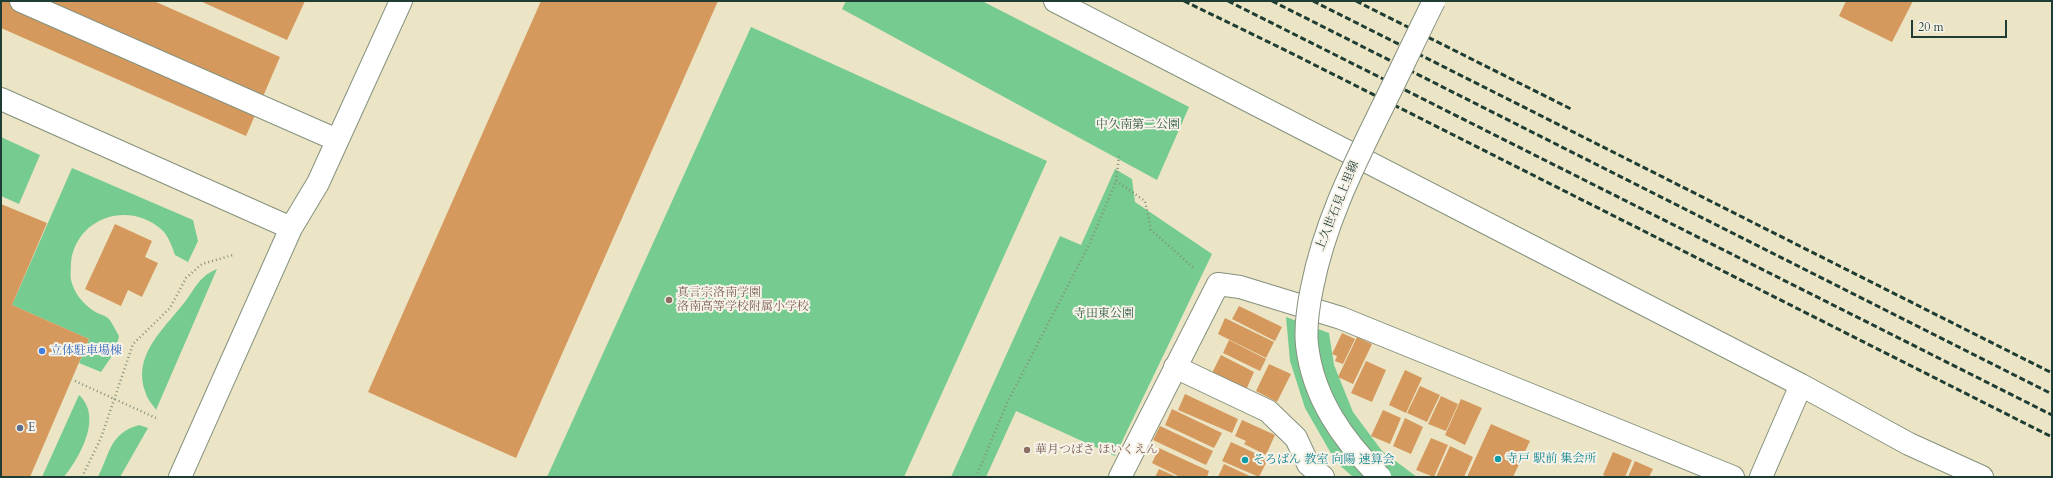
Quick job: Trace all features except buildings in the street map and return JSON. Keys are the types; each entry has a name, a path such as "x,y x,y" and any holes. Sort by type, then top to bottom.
{"street":[{"path":"21,1 337,140"},
{"path":"180,477 291,228 318,183 401,1"},
{"path":"1055,1 1801,385 1909,444 1982,477"},
{"name":"上久世石見上里線","path":"1380,477 1356,454 1330,415 1319,392 1307,346 1306,318 1320,247 1348,176 1434,1"},
{"path":"1,99 291,228"},
{"path":"1120,477 1174,367 1218,284 1240,287 1341,318 1733,477"},
{"path":"1174,367 1268,411 1296,438 1311,473"},
{"path":"1761,477 1801,385"}],"path":[{"path":"976,477 1008,401 1090,243 1116,181 1119,156"},
{"path":"1116,181 1145,201 1150,230 1200,273 1218,284"},
{"path":"82,477 101,438 133,344 170,308 186,278 202,264 233,255"},
{"path":"75,381 156,418"}],"green space":[{"name":"中久南第二公園","path":"846,1 982,1 1189,107 1157,180 842,9"},
{"path":"751,27 1047,161 904,477 547,477"},
{"path":"1,137 40,155 19,204 1,196"},
{"path":"72,168 193,220 198,241 188,262 175,255 168,237 161,229 148,220 134,216 119,215 106,218 93,225 83,234 75,247 71,262 72,285 86,305 108,318 119,336 116,350 101,372 79,363 89,339 12,305"},
{"name":"寺田東公園","path":"1115,169 1132,179 1135,202 1212,254 1115,456 1016,411 986,477 951,477 1060,236 1081,245"},
{"path":"217,269 156,410 147,396 142,380 146,356 159,334 201,279"},
{"path":"1286,317 1329,333 1334,365 1353,412 1382,451 1417,477 1353,477 1336,462 1305,408 1290,361"},
{"path":"79,395 86,404 89,414 89,425 82,448 64,477 42,477"},
{"path":"139,425 148,428 120,477 98,477 116,439 122,433"}],"railway":[{"path":"1184,1 1287,51 2052,437"},
{"path":"1228,1 2052,415"},
{"path":"1272,1 2052,394"},
{"path":"1313,1 2052,373"},
{"path":"1356,1 1573,110"}],"place":[{"name":"真言宗洛南学園 洛南高等学校附属小学校","path":"669,300"},
{"name":"立体駐車場棟","path":"42,351"},
{"name":"E","path":"20,428"},
{"name":"華月つばさ ほいくえん","path":"1027,450"},
{"name":"寺戸 駅前 集会所","path":"1498,459"},
{"name":"そろばん 教室 向陽 速算会","path":"1245,460"}]}
